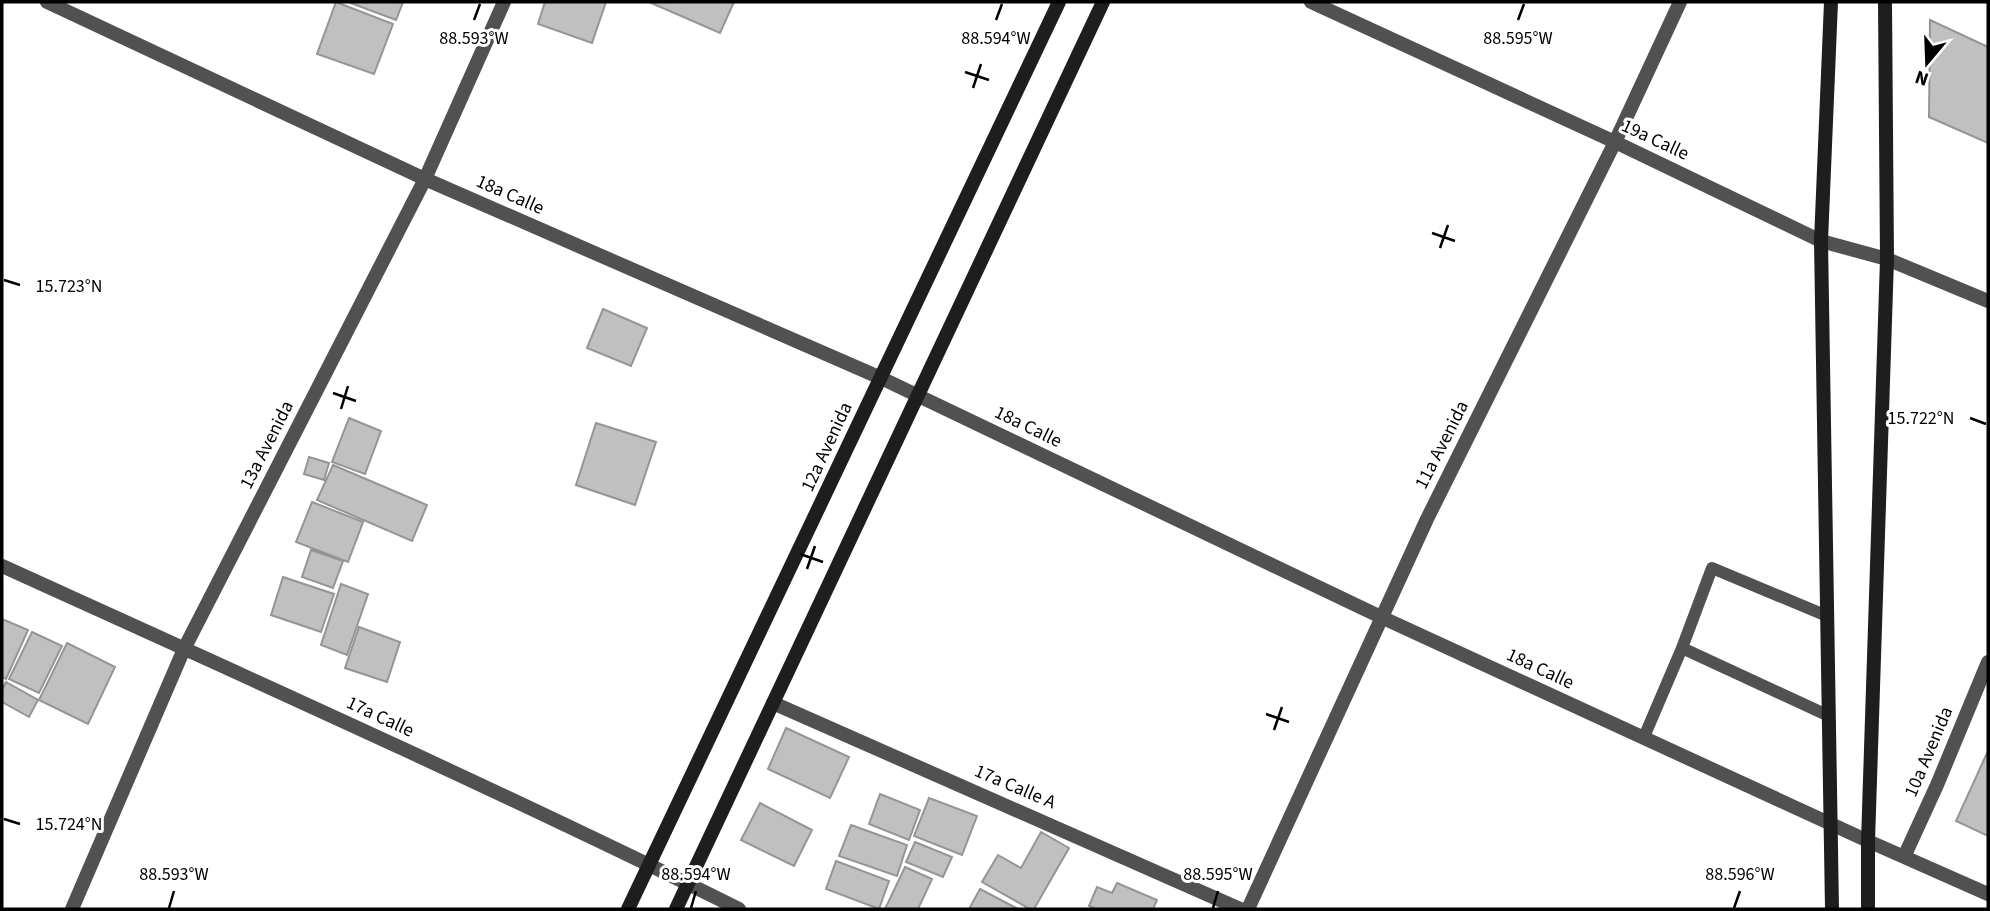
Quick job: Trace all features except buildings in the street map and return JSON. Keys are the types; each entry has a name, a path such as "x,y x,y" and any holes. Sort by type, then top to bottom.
{"main road":[{"name":"12a Avenida","path":"628,909 1059,2"},
{"path":"676,909 1103,2"},
{"path":"1831,2 1821,241 1832,909"},
{"path":"1868,909 1887,259 1885,2"}],"street":[{"name":"18a Calle","path":"47,2 425,178 881,378 1381,617 1988,894"},
{"name":"13a Avenida","path":"72,909 184,649 425,178 504,2"},
{"name":"19a Calle","path":"1311,2 1615,142 1821,241 1887,259 1988,301"},
{"name":"11a Avenida","path":"1248,909 1427,519 1615,142 1680,2"},
{"name":"17a Calle","path":"2,566 650,864 739,909"},
{"name":"10a Avenida","path":"1904,857 1988,662"},
{"name":"17a Calle A","path":"773,703 1240,909"}],"lane":[{"path":"1644,737 1712,568 1827,616"},
{"path":"1682,648 1829,716"}]}
